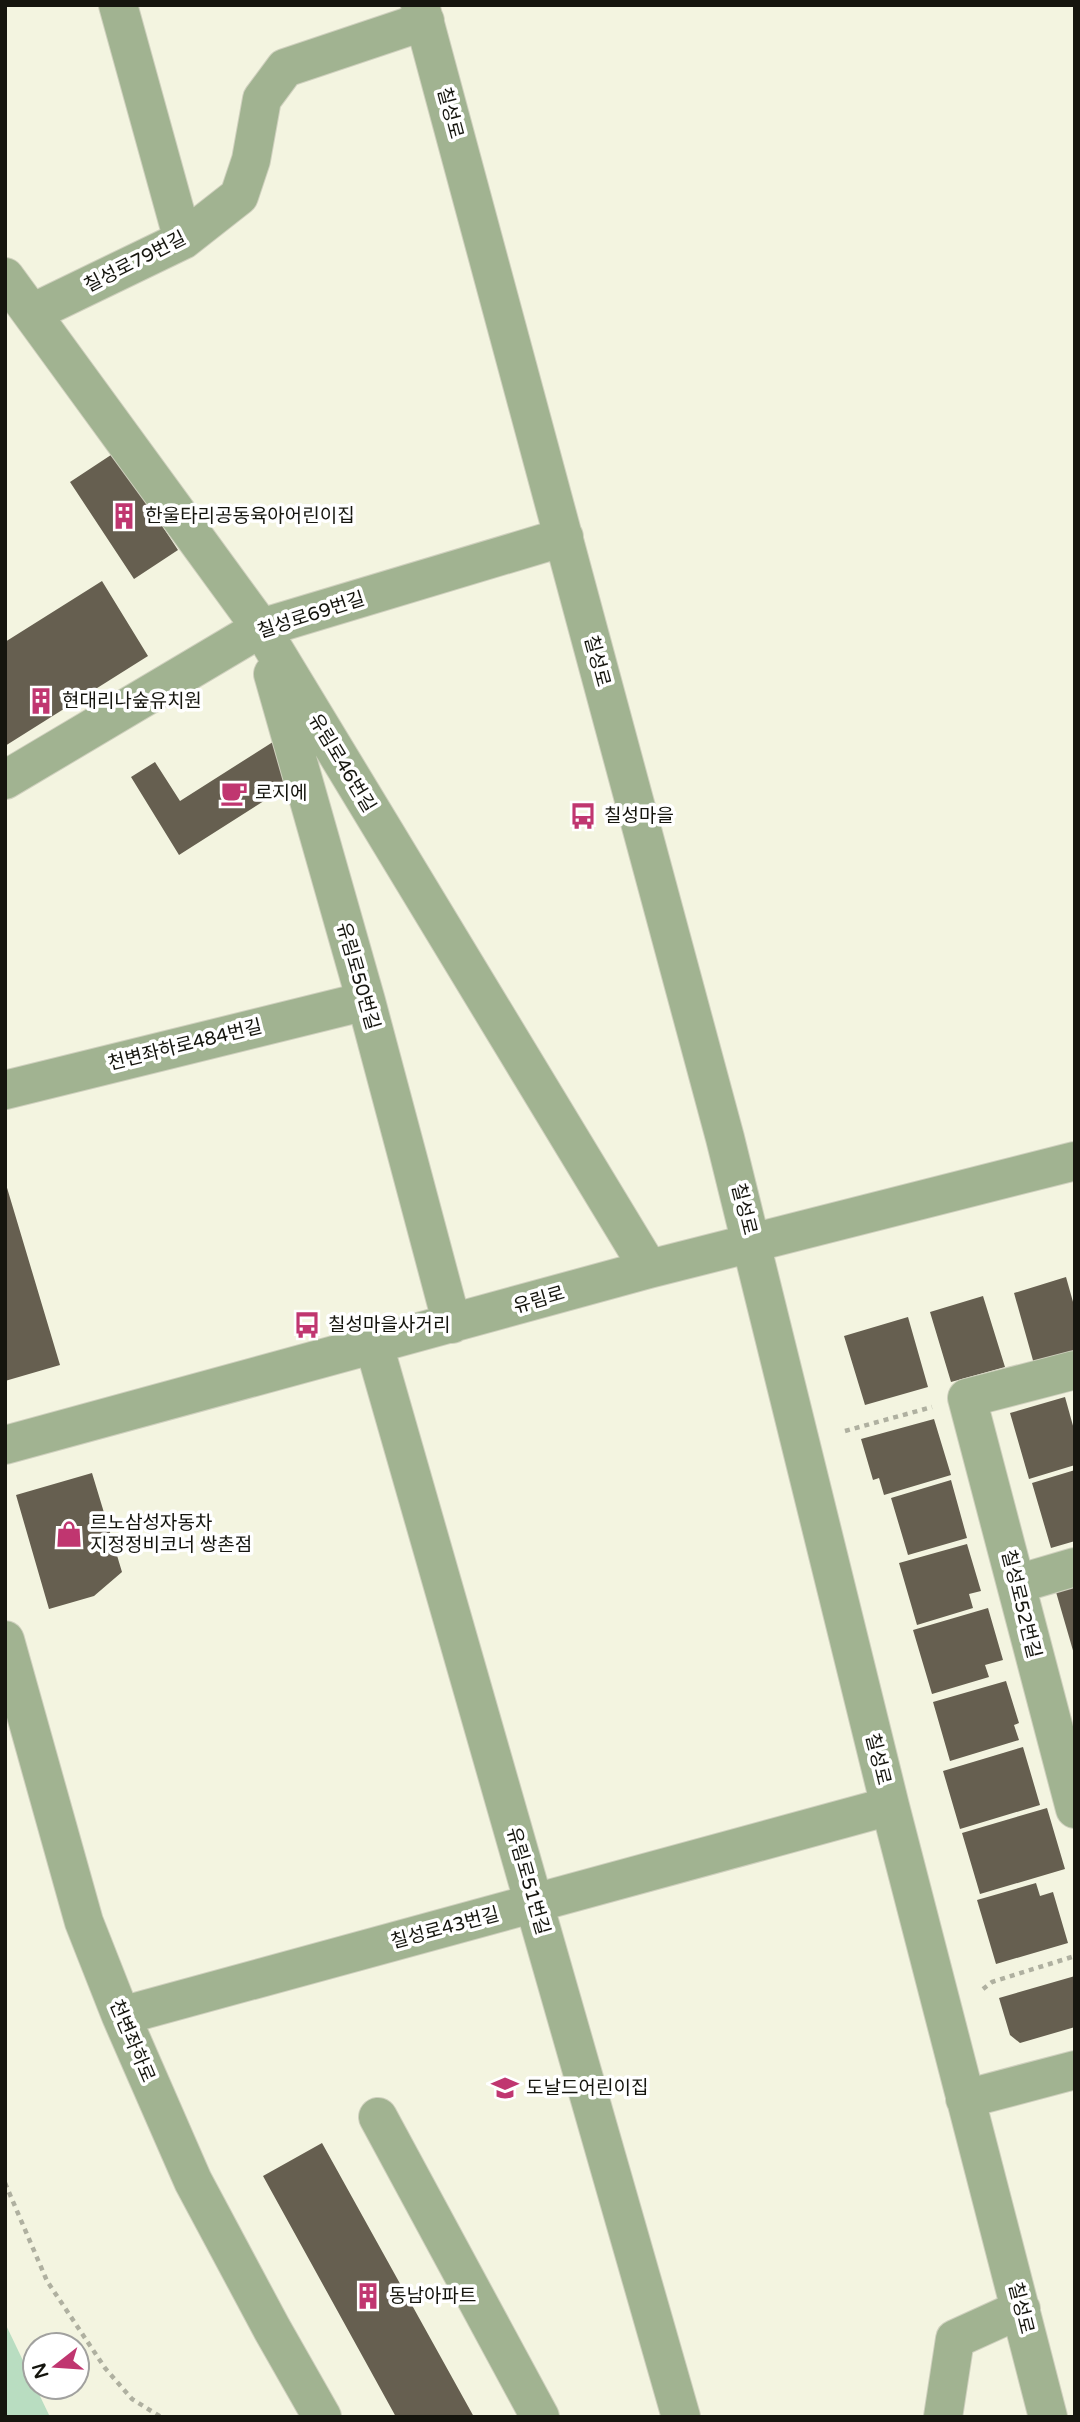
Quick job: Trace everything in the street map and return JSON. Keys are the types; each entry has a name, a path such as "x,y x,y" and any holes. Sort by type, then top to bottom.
{"street":[{"path":"118,5 183,240"},
{"name":"칠성로79번길","path":"32,313 183,240 239,196 251,160 262,99 285,68 423,13"},
{"name":"칠성로","path":"423,13 753,1244 890,1805 1048,2417"},
{"name":"유림로46번길","path":"5,277 261,628 649,1269"},
{"name":"칠성로69번길","path":"5,780 261,628 564,537"},
{"name":"유림로50번길","path":"261,628 366,1001 452,1324"},
{"name":"천변좌하로484번길","path":"5,1090 366,1001"},
{"name":"유림로","path":"5,1445 649,1269 1075,1161"},
{"name":"유림로51번길","path":"374,1345 681,2417"},
{"path":"967,1398 1075,1370"},
{"name":"칠성로52번길","path":"967,1398 1068,1760 1075,1809"},
{"path":"1017,1584 1075,1567"},
{"name":"천변좌하로","path":"5,1640 83,1922 121,2016 193,2180 322,2417"},
{"name":"칠성로43번길","path":"121,2016 890,1805"},
{"path":"965,2099 1075,2070"},
{"path":"378,2117 540,2417"},
{"path":"943,2417 955,2339 1021,2309"}],"path":[{"path":"845,1430 967,1398"},
{"path":"983,1989 992,1982 1075,1956"},
{"path":"5,2183 47,2281 105,2368 132,2399 161,2417"}],"shaded area":[{"path":"5,2323 21,2356 21,2401 42,2401 50,2417 5,2417"}],"building":[{"name":"한울타리공동육아어린이집","path":"114,453 178,550 134,579 70,482"},
{"name":"현대리나숲유치원","path":"102,581 148,656 5,746 5,642"},
{"name":"로지에","path":"276,740 289,785 179,855 131,777 155,762 180,801"},
{"path":"5,1181 60,1365 5,1381"},
{"path":"1066,1277 1075,1309 1075,1352 1034,1364 1014,1293"},
{"path":"983,1296 1005,1367 951,1382 930,1312"},
{"path":"908,1317 928,1387 865,1405 844,1336"},
{"path":"1065,1397 1075,1433 1075,1465 1029,1479 1010,1413"},
{"path":"934,1419 951,1475 884,1495 879,1478 873,1480 861,1439"},
{"path":"1075,1470 1075,1541 1051,1548 1032,1483"},
{"name":"르노삼성자동차 지정정비코너 쌍촌점","path":"92,1473 122,1572 94,1596 49,1609 16,1495"},
{"path":"951,1480 967,1538 908,1555 891,1498"},
{"path":"967,1544 981,1591 969,1594 973,1608 917,1625 899,1563"},
{"path":"1075,1586 1075,1654 1074,1654 1056,1592"},
{"path":"988,1608 1003,1660 985,1665 989,1677 932,1694 913,1630"},
{"path":"1006,1681 1019,1723 1014,1725 1019,1740 950,1761 933,1702"},
{"path":"1023,1747 1040,1805 960,1829 943,1771"},
{"path":"1047,1808 1065,1869 980,1894 962,1833"},
{"path":"1036,1883 1040,1896 1053,1892 1068,1943 996,1964 977,1900"},
{"path":"1075,1976 1075,2027 1020,2043 1010,2035 999,1998"},
{"name":"동남아파트","path":"322,2143 474,2417 396,2417 263,2176"}],"place":[{"name":"한울타리공동육아어린이집","path":"124,516"},
{"name":"현대리나숲유치원","path":"41,701"},
{"name":"로지에","path":"234,793"},
{"name":"칠성마을","path":"583,816"},
{"name":"칠성마을사거리","path":"307,1325"},
{"name":"르노삼성자동차 지정정비코너 쌍촌점","path":"69,1534"},
{"name":"도날드어린이집","path":"505,2088"},
{"name":"동남아파트","path":"368,2296"}]}
